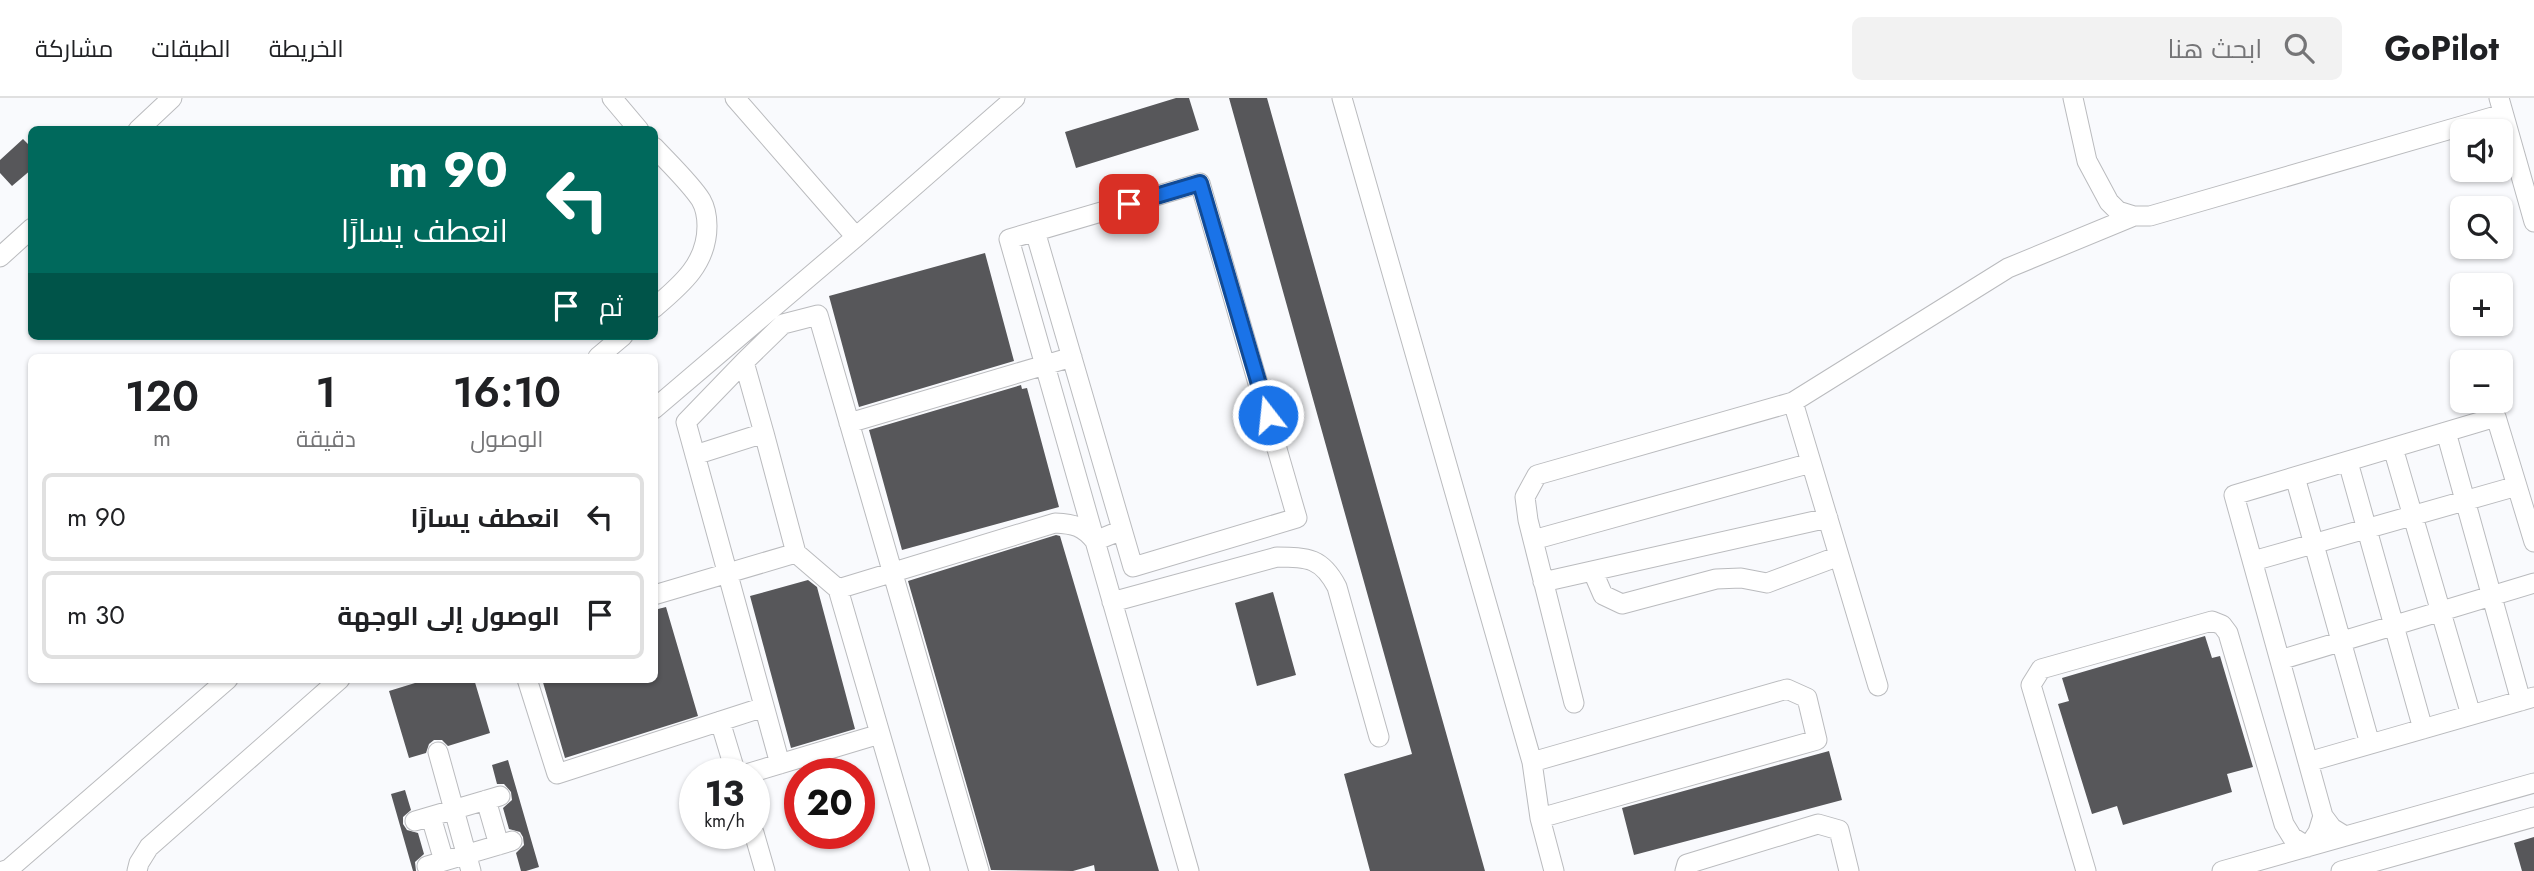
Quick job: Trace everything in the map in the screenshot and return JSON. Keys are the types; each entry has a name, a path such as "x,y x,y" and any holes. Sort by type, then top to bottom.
{"lane":[{"path":"142,126 172,98"},
{"path":"612,98 636,126"},
{"path":"735,98 856,237"},
{"path":"658,406 1015,98"},
{"path":"1342,98 1532,762 1540,818 1553,871"},
{"path":"2073,98 2087,161 2109,202 2118,211 2134,216 2150,216 2501,106 2534,222"},
{"path":"658,152 701,200 707,219 707,239 702,258 685,282 658,305"},
{"path":"1035,231 1133,567 1297,518 1200,183 1035,231 1009,239 1189,871"},
{"path":"1574,703 1533,540 1525,497 1537,475 1793,402 2008,268 2134,216"},
{"path":"0,257 28,232"},
{"path":"780,764 686,422 783,324 818,316 979,871"},
{"path":"602,354 618,340"},
{"path":"849,423 1072,357"},
{"path":"744,362 796,553 838,589 920,871"},
{"path":"1793,402 1878,686"},
{"path":"2345,836 2332,828 2323,816 2234,495 2497,417 2534,542"},
{"path":"2308,762 2527,699 2492,596 2446,432"},
{"path":"695,455 764,433"},
{"path":"2393,448 2471,715"},
{"path":"2347,461 2423,729"},
{"path":"1533,540 1811,463"},
{"path":"2295,477 2370,744"},
{"path":"2253,561 2517,485"},
{"path":"1543,582 1828,518"},
{"path":"838,589 1055,523 1073,523 1087,531 1095,541"},
{"path":"1095,541 1122,530"},
{"path":"658,594 796,553"},
{"path":"1593,572 1603,595 1622,604 1716,579 1741,578 1767,583 1839,556"},
{"path":"1112,602 1278,557 1298,557 1319,562 1329,572 1337,587 1379,737"},
{"path":"2280,660 2534,583"},
{"path":"2086,871 2031,685 2035,676 2041,669 2212,621 2222,625 2228,633 2284,824 2292,837 2308,846"},
{"path":"3,871 9,869 223,683"},
{"path":"137,871 149,847 335,683"},
{"path":"528,683 557,775 764,707"},
{"path":"1532,762 1787,688 1807,698 1817,740 1540,818"},
{"path":"720,721 731,758"},
{"path":"770,767 880,734"},
{"path":"439,752 469,863"},
{"path":"2222,871 2534,783"},
{"path":"493,798 506,843 469,863 436,863 423,819 454,810 493,798"},
{"path":"2308,846 2318,832 2323,816"},
{"path":"2341,871 2404,863 2534,817"},
{"path":"1685,871 1687,864 1818,824 1839,830 1849,871"},
{"path":"2276,856 2284,840 2284,824"},
{"path":"759,849 765,871"}],"building":[{"path":"1176,98 1189,98 1199,130 1076,168 1065,132"},
{"path":"1229,98 1267,98 1485,871 1370,871 1344,774 1412,754"},
{"path":"23,139 28,144 28,172 12,186 0,173 0,160"},
{"path":"985,253 1014,361 859,407 829,296"},
{"path":"1021,385 1022,389 1027,388 1059,507 902,550 869,430"},
{"path":"1060,536 1159,871 1095,871 1094,865 1073,871 991,870 908,581"},
{"path":"808,580 817,587 855,729 791,748 750,596"},
{"path":"1273,592 1296,675 1257,686 1235,603"},
{"path":"666,607 698,716 565,758 543,683 658,683 658,609"},
{"path":"2205,636 2212,658 2220,656 2253,767 2227,774 2232,792 2123,825 2117,806 2092,814 2058,704 2069,701 2062,678"},
{"path":"415,683 475,683 490,733 448,746 442,740 434,740 429,744 426,753 409,758 389,691"},
{"path":"1829,751 1842,800 1634,855 1622,808"},
{"path":"508,760 539,867 526,871 521,871 516,853 524,845 523,837 520,832 509,829 503,808 512,800 511,792 504,784 497,784 492,765"},
{"path":"405,790 411,810 403,817 403,824 407,830 418,833 424,854 415,862 416,871 413,871 391,794"},
{"path":"2534,837 2534,871 2522,871 2514,843"}],"route":[{"path":"1129,204 1200,183 1268,415"}]}
